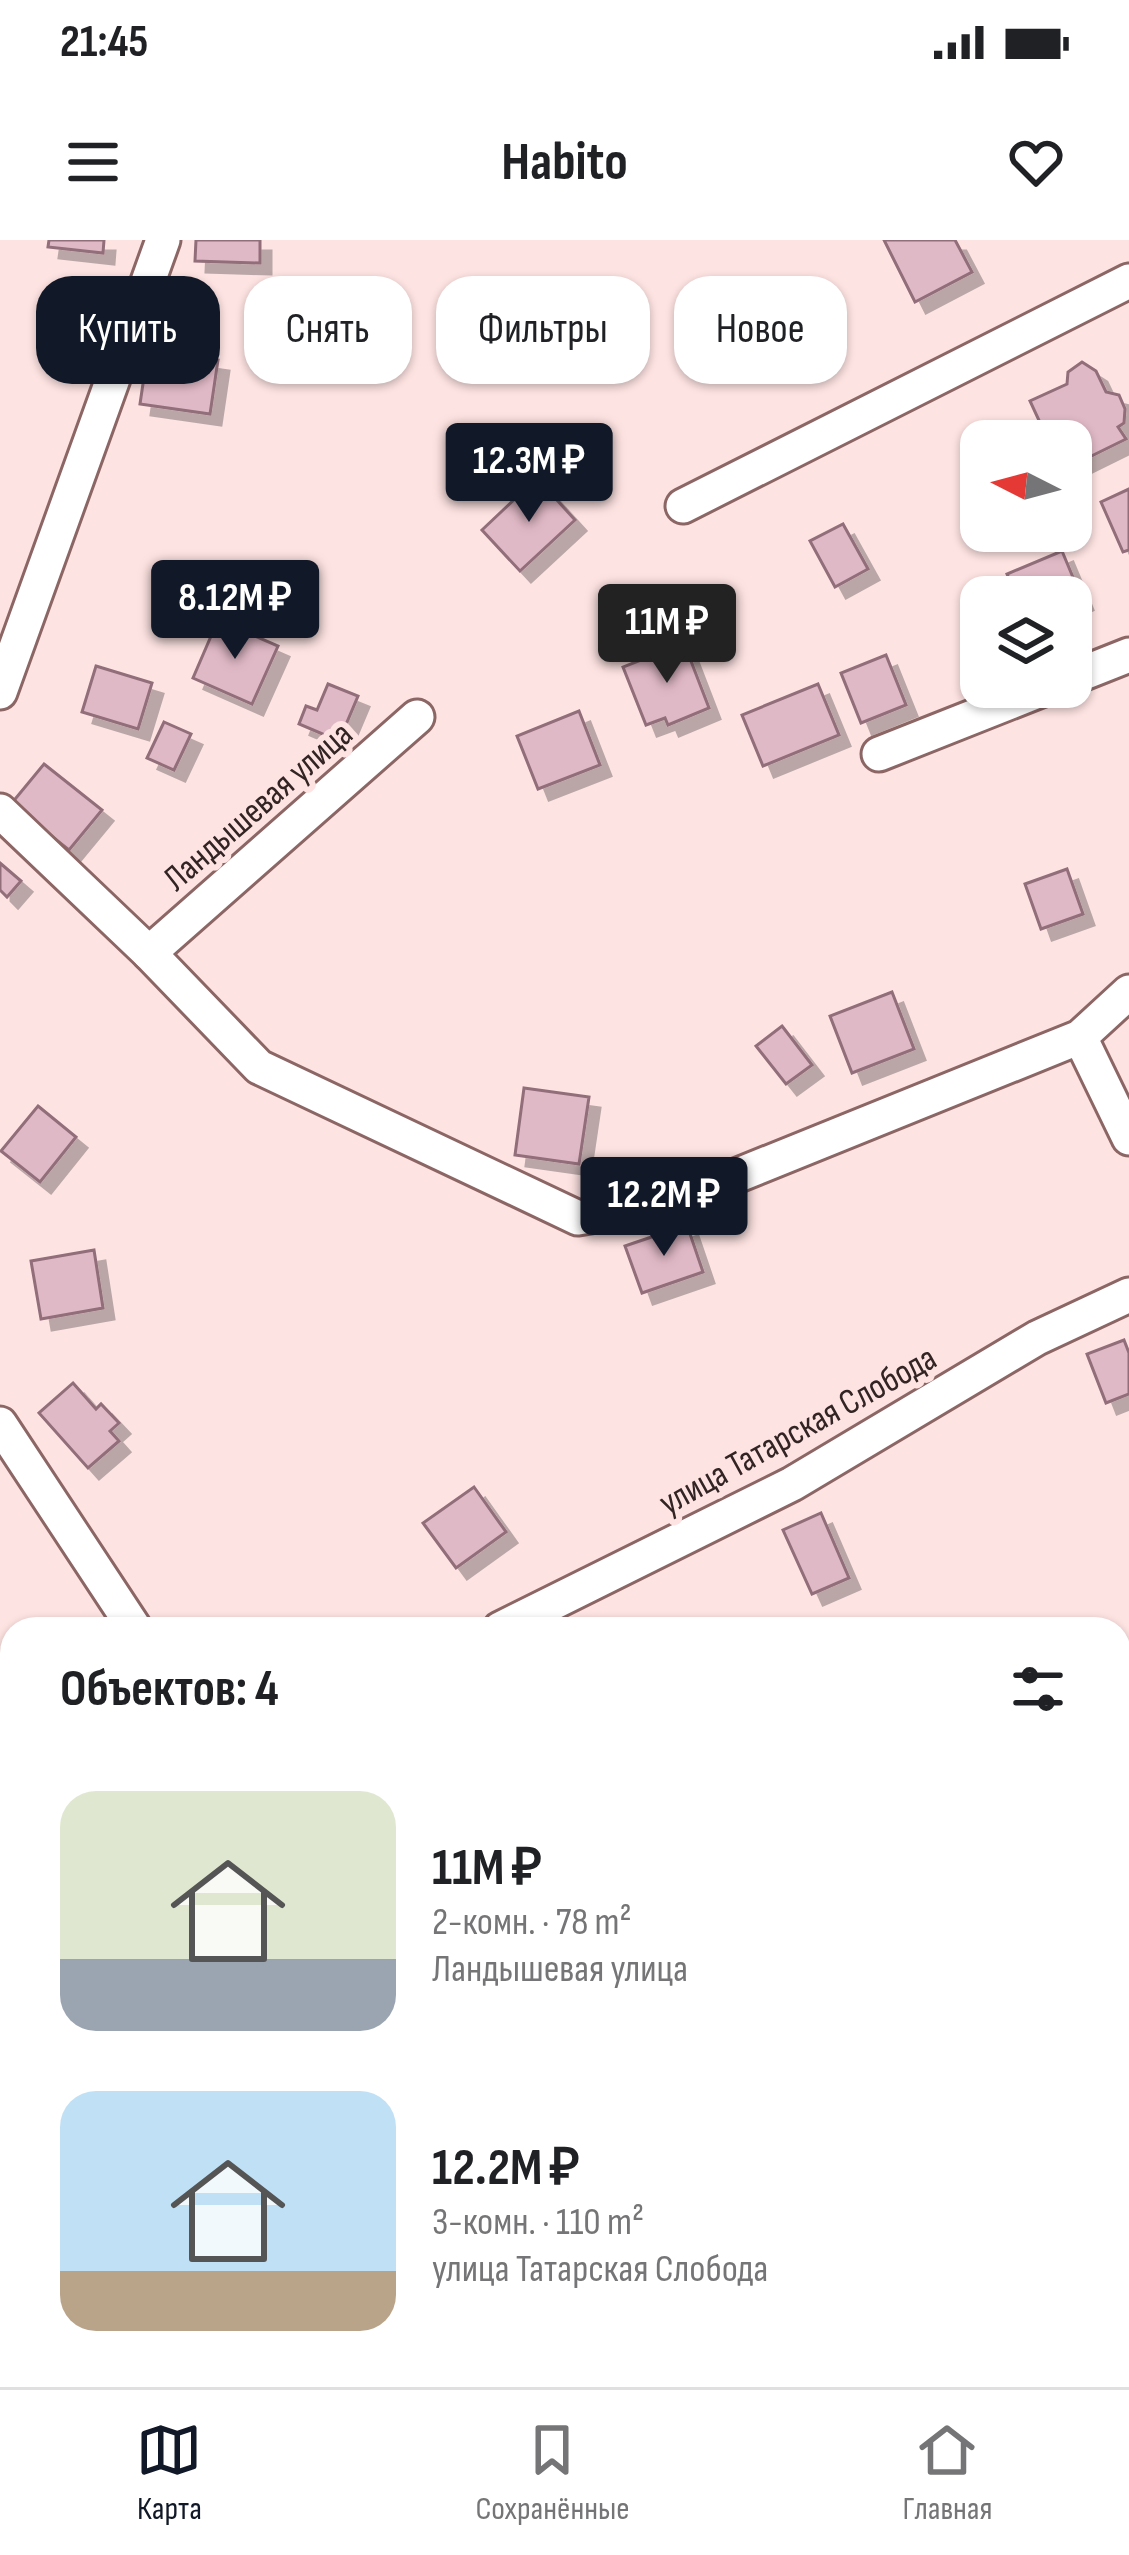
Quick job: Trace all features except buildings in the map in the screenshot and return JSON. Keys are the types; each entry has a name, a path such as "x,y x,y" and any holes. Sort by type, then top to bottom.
{"street":[{"path":"0,692 163,240"},
{"path":"682,506 1129,281"},
{"path":"1092,670 1129,655"},
{"path":"879,754 995,708"},
{"name":"Ландышевая улица","path":"148,952 417,717"},
{"path":"0,812 148,952 259,1067 578,1218 669,1203 1080,1037 1129,992"},
{"path":"1080,1037 1129,1138"},
{"name":"улица Татарская Слобода","path":"524,1617 792,1484 1037,1338 1129,1295"},
{"path":"0,1424 127,1617"}]}
